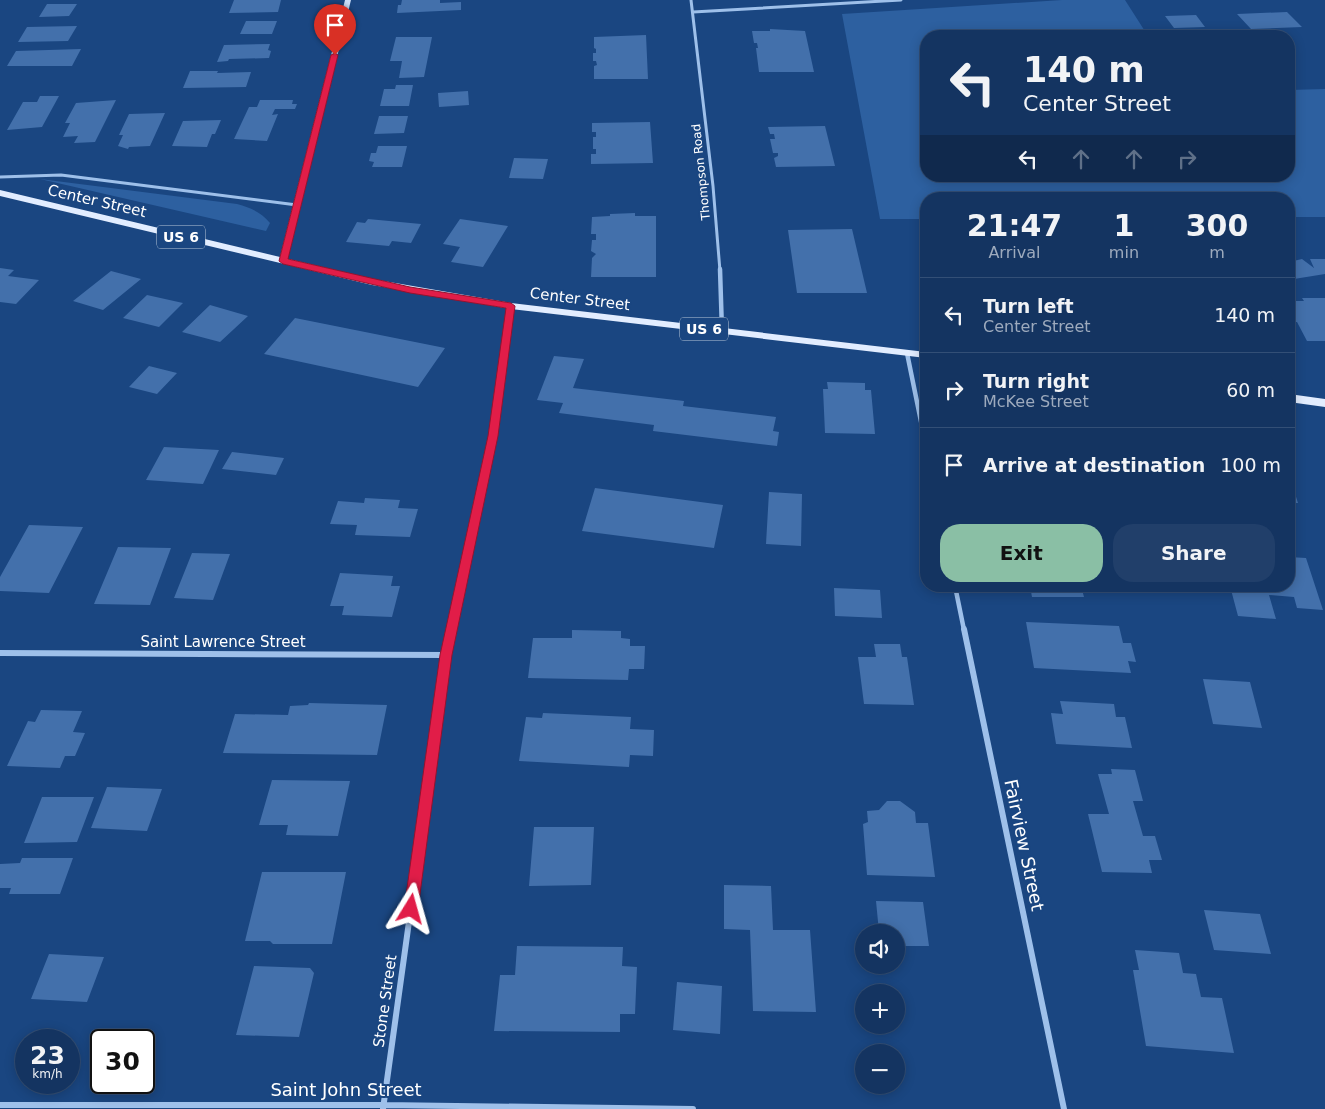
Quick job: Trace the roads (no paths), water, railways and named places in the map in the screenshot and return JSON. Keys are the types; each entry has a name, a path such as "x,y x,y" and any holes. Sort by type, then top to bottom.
{"main road":[{"path":"283,261 348,0"},
{"name":"Center Street","path":"0,194 410,290 511,306 920,354"},
{"path":"1295,399 1325,402"}],"street":[{"name":"Thompson Road","path":"691,0 714,196 722,290 722,331"},
{"path":"693,12 901,0"},
{"name":"Center Street","path":"0,177 61,175 297,205"},
{"name":"Stone Street","path":"383,1107 446,655 493,436 511,306"},
{"path":"907,353 920,417"},
{"name":"Fairview Street","path":"956,592 1064,1109"},
{"name":"Saint Lawrence Street","path":"0,654 446,655"},
{"name":"Saint John Street","path":"0,1105 693,1109"}]}
